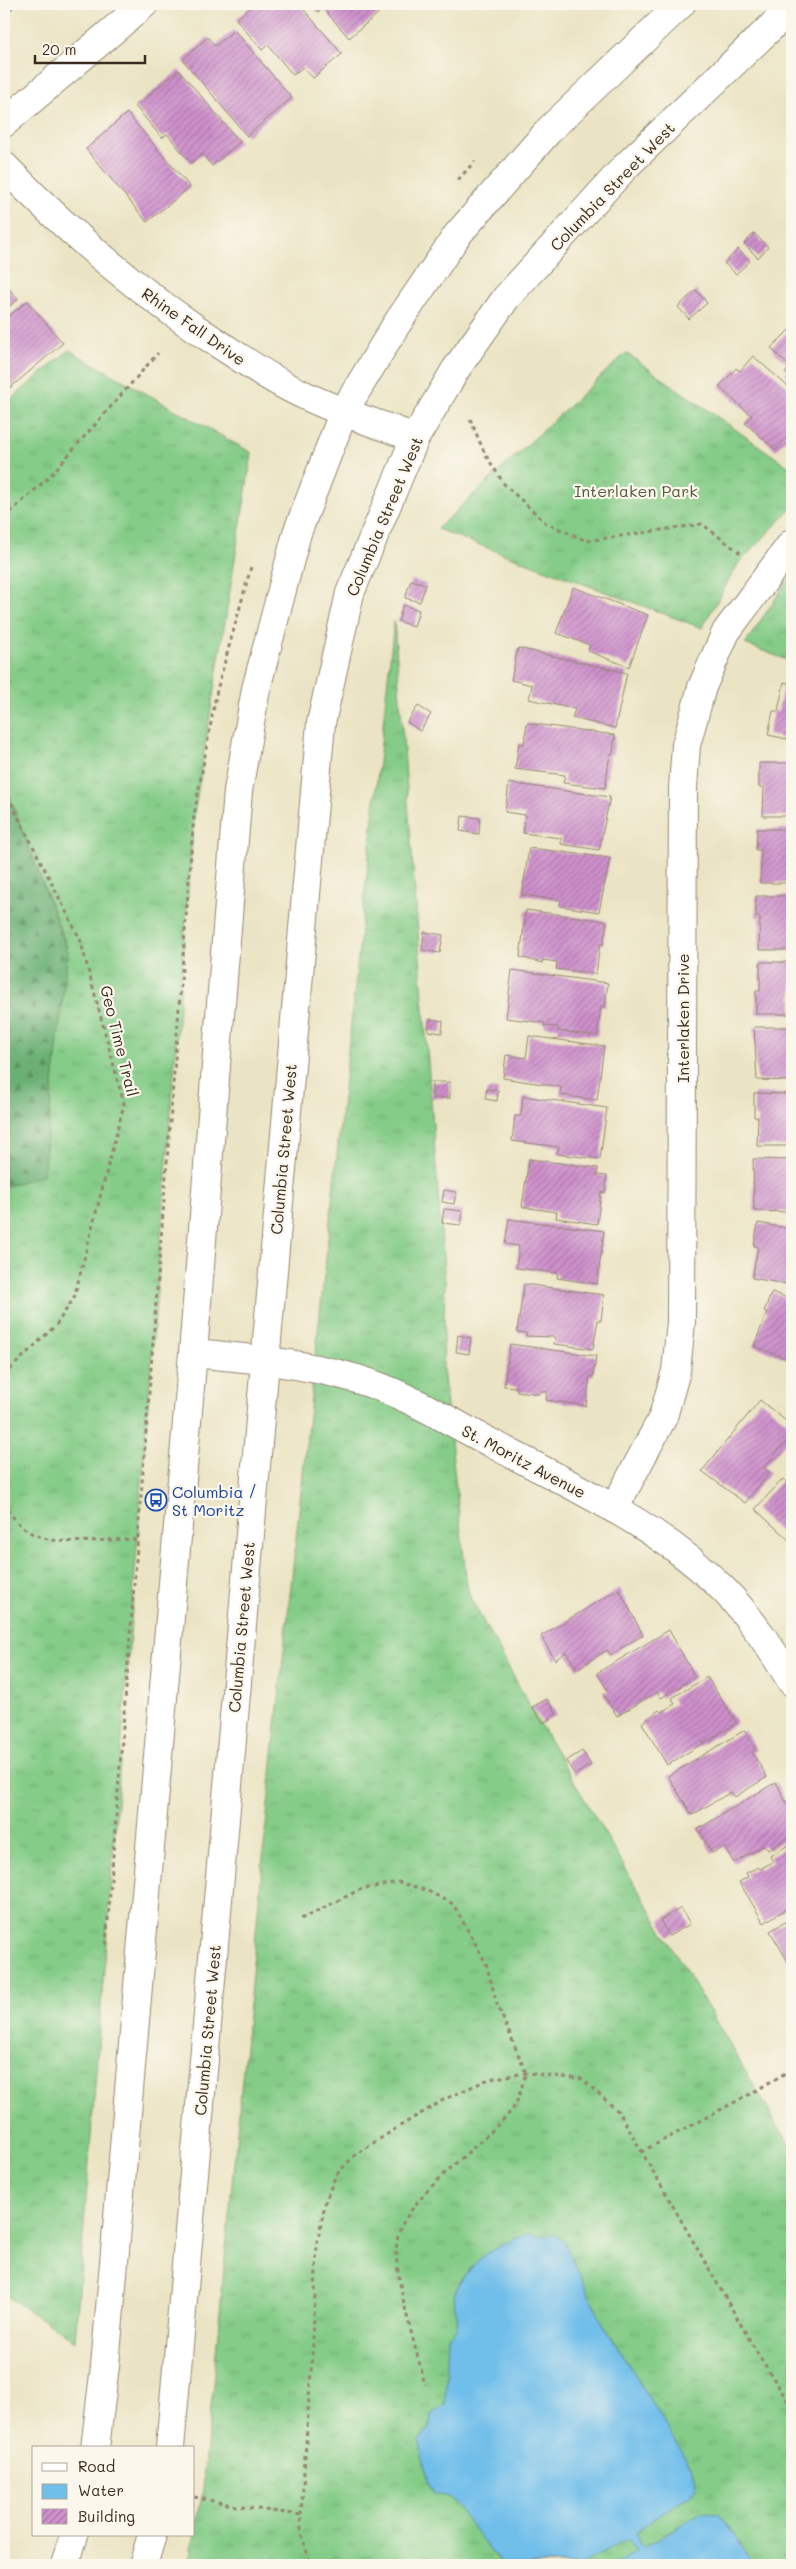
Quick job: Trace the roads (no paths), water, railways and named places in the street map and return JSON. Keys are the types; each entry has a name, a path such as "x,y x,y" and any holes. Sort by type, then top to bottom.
{"main road":[{"path":"4,123 144,4"},
{"path":"95,2446 105,2366 174,1553 193,1352 238,791 256,689 297,533 344,411 396,325 458,234 551,128 681,4"},
{"name":"Columbia Street West","path":"170,2446 321,723 350,593 415,438 456,369 506,298 625,168 792,7"},
{"name":"Rhine Fall Drive","path":"4,166 55,218 108,264 186,323 274,380 344,411 415,438"},
{"name":"Interlaken Drive","path":"614,1509 663,1417 676,1371 681,1322 683,798 686,745 702,688 726,632 792,542"},
{"name":"St. Moritz Avenue","path":"193,1352 265,1360 358,1379 406,1399 614,1509 678,1550 725,1591 765,1639 792,1682"},
{"path":"65,2565 74,2536"},
{"path":"143,2565 152,2536"}],"water":[{"path":"531,2233 539,2236 557,2235 564,2242 602,2322 691,2466 697,2488 691,2496 660,2514 635,2533 644,2547 702,2512 719,2513 754,2565 615,2565 637,2551 628,2538 581,2565 502,2565 449,2497 434,2494 427,2479 419,2440 430,2428 431,2414 445,2406 448,2336 454,2332 457,2326 454,2296 456,2290 462,2279 478,2261 498,2247"}],"place":[{"name":"Columbia / St Moritz","path":"156,1500"}],"park label":[{"name":"Interlaken Park","path":"636,490"}]}
